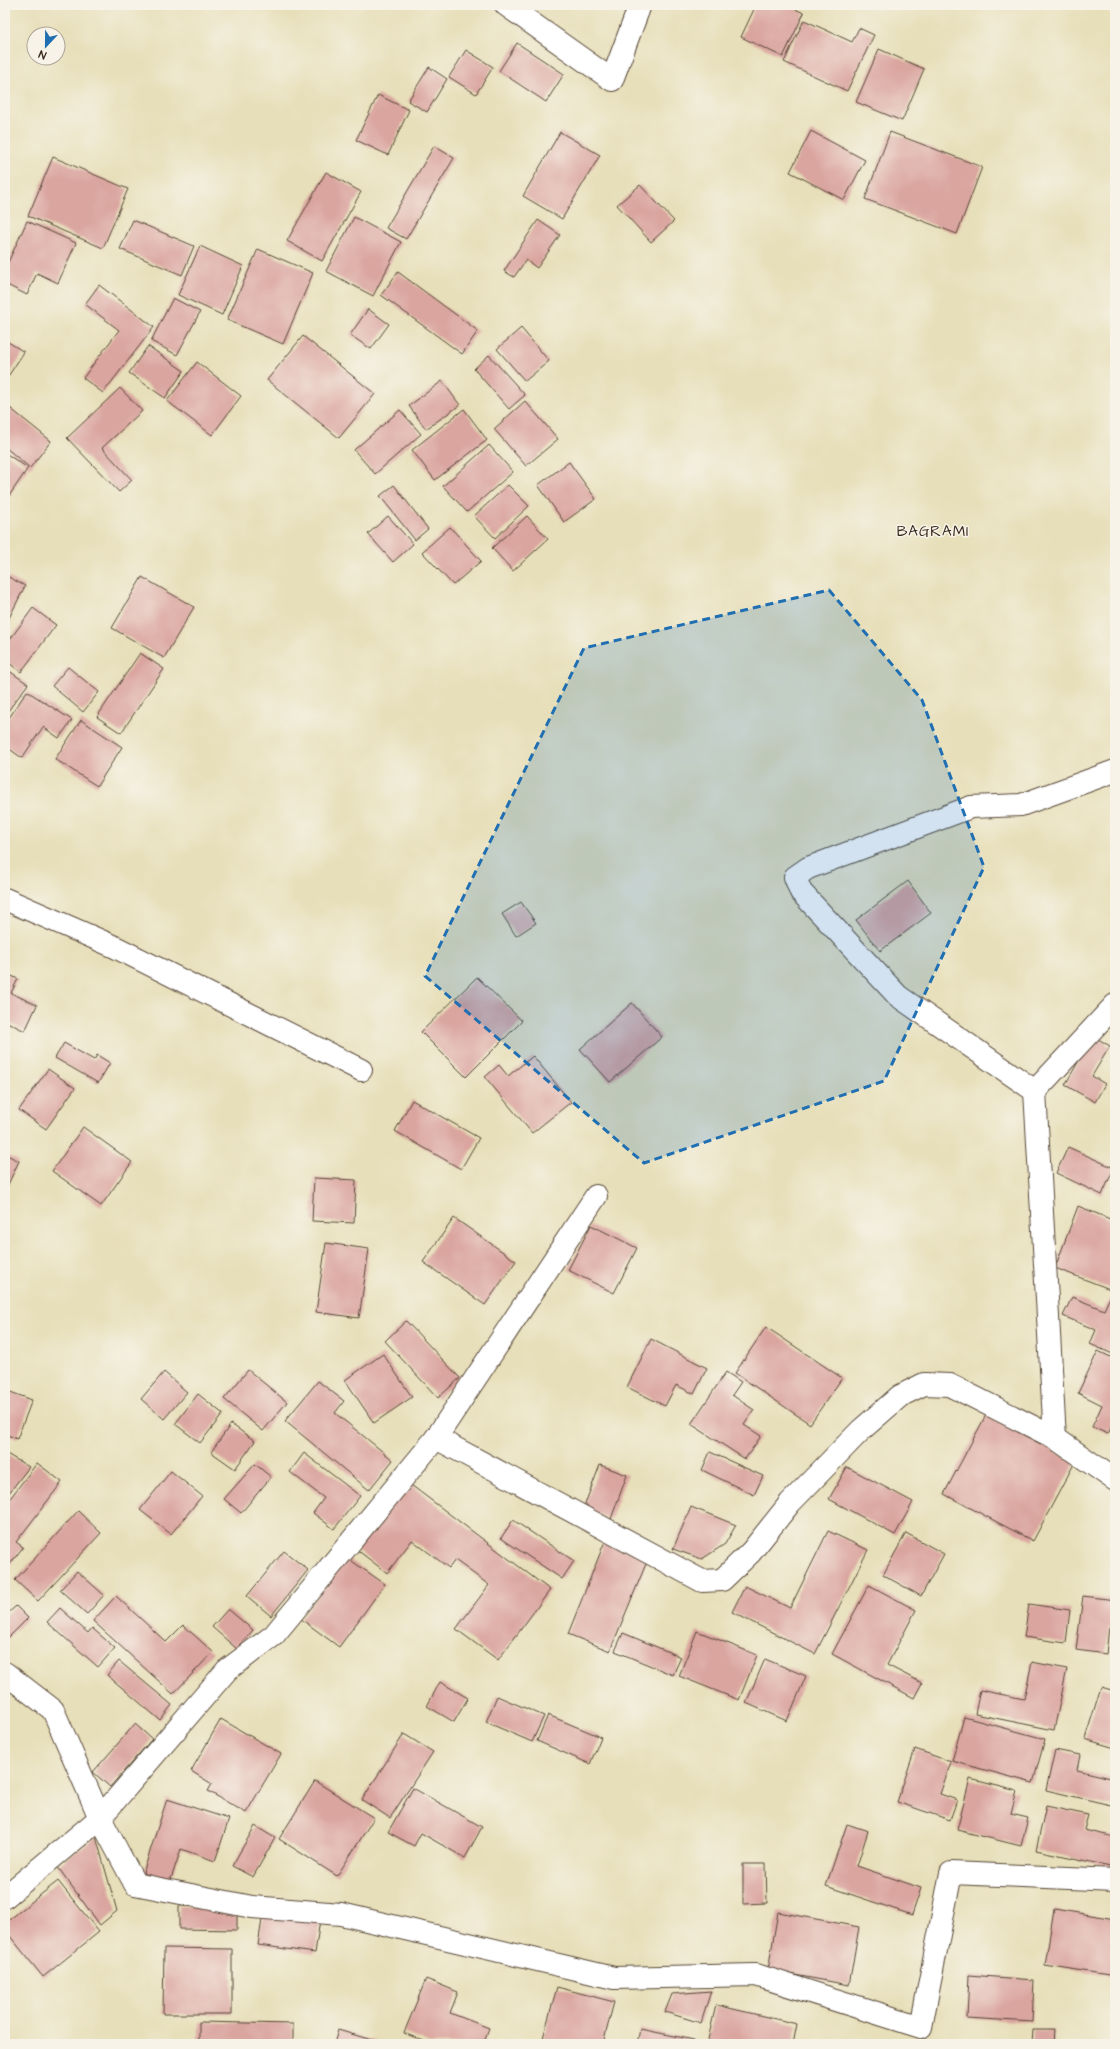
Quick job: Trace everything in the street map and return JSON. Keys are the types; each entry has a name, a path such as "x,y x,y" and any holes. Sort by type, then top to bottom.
{"street":[{"path":"506,5 612,80 640,5"},
{"path":"1035,1092 898,996 801,892 795,878 808,868 971,807 1021,805 1115,771"},
{"path":"5,899 115,947 361,1070"},
{"path":"1055,1438 1035,1092 1115,1005"},
{"path":"5,1897 100,1818 227,1670 274,1635 436,1438 596,1196"},
{"path":"436,1438 702,1581 722,1580 751,1552 790,1503 860,1430 900,1396 924,1384 950,1385 1055,1438 1115,1480"},
{"path":"5,1673 54,1710 100,1818 134,1884 252,1907 341,1914 614,1978 756,1975 921,2036 951,1874 1115,1880"}],"highlighted area":[{"path":"829,590 922,700 984,867 884,1081 644,1163 425,976 584,648"}],"building":[{"path":"756,5 786,5 804,13 783,57 741,37"},
{"path":"804,20 852,42 859,28 874,35 847,91 784,62"},
{"path":"517,43 564,74 546,102 499,71"},
{"path":"879,49 924,69 902,121 856,102"},
{"path":"466,50 493,67 476,94 449,77"},
{"path":"429,67 447,79 427,112 408,101"},
{"path":"378,95 409,110 388,155 356,140"},
{"path":"811,131 865,160 844,200 790,172"},
{"path":"560,132 600,155 562,219 523,196"},
{"path":"890,132 982,167 957,234 865,199"},
{"path":"434,146 454,158 406,239 386,228"},
{"path":"53,157 128,189 103,248 28,216"},
{"path":"326,172 361,192 322,261 287,241"},
{"path":"640,185 674,221 651,242 617,205"},
{"path":"354,217 401,242 373,296 326,271"},
{"path":"133,220 194,246 182,275 120,249"},
{"path":"538,220 560,235 537,268 526,260 514,277 504,271"},
{"path":"27,221 76,243 58,283 37,273 27,295 5,284 5,269"},
{"path":"200,246 243,266 222,315 178,295"},
{"path":"258,249 313,273 283,344 227,320"},
{"path":"398,272 478,331 462,354 381,295"},
{"path":"99,285 154,327 103,393 83,378 119,330 85,304"},
{"path":"173,298 200,312 177,355 151,341"},
{"path":"368,309 389,324 371,349 350,335"},
{"path":"521,328 549,361 525,381 497,349"},
{"path":"303,336 375,394 339,438 267,380"},
{"path":"5,340 24,352 5,381"},
{"path":"148,346 184,371 165,398 129,373"},
{"path":"489,355 525,395 509,409 474,369"},
{"path":"197,362 241,396 212,435 167,401"},
{"path":"442,381 460,405 426,429 409,406"},
{"path":"120,388 142,411 102,448 132,480 119,492 67,438"},
{"path":"525,401 558,439 526,466 494,429"},
{"path":"5,404 51,441 30,468 5,447"},
{"path":"464,409 487,440 435,480 412,450"},
{"path":"400,410 421,434 375,474 354,450"},
{"path":"489,445 513,472 467,512 443,486"},
{"path":"5,453 28,468 9,496 5,493"},
{"path":"569,462 596,499 564,522 538,485"},
{"path":"394,485 428,529 415,540 380,496"},
{"path":"508,485 529,506 495,538 474,516"},
{"path":"388,516 413,544 393,562 368,534"},
{"path":"527,516 548,539 513,571 492,548"},
{"path":"450,527 481,561 453,585 422,552"},
{"path":"5,575 25,586 5,626"},
{"path":"142,577 194,607 164,658 112,628"},
{"path":"33,608 56,625 21,672 5,660 5,646"},
{"path":"140,653 164,669 121,733 97,717"},
{"path":"68,667 99,692 83,712 52,686"},
{"path":"5,668 28,684 5,715"},
{"path":"27,691 72,720 59,738 43,727 22,758 8,748 5,753 5,724"},
{"path":"81,720 122,747 97,786 55,759"},
{"path":"908,881 931,913 880,951 856,920"},
{"path":"521,902 536,923 516,936 502,914"},
{"path":"5,973 18,979 11,993 37,1005 25,1031 5,1021"},
{"path":"477,977 522,1021 466,1077 421,1032"},
{"path":"632,1003 662,1037 610,1082 580,1049"},
{"path":"1093,1036 1110,1046 1092,1076 1105,1084 1095,1102 1065,1085"},
{"path":"64,1043 94,1060 97,1055 110,1063 98,1083 55,1058"},
{"path":"533,1056 571,1102 532,1133 485,1077 499,1065 508,1076"},
{"path":"48,1069 75,1088 46,1129 19,1110"},
{"path":"412,1100 479,1138 461,1169 395,1131"},
{"path":"83,1127 132,1162 101,1206 52,1171"},
{"path":"1068,1147 1114,1168 1102,1195 1056,1173"},
{"path":"5,1154 19,1161 5,1191"},
{"path":"314,1178 356,1180 354,1223 312,1221"},
{"path":"1078,1206 1115,1221 1115,1291 1055,1268"},
{"path":"454,1218 516,1261 485,1305 423,1262"},
{"path":"591,1225 637,1248 614,1293 568,1270"},
{"path":"326,1243 369,1249 359,1318 316,1312"},
{"path":"1072,1297 1104,1310 1110,1297 1115,1299 1115,1355 1090,1344 1096,1330 1063,1316"},
{"path":"406,1321 460,1378 438,1398 385,1341"},
{"path":"766,1327 842,1378 810,1424 735,1373"},
{"path":"651,1339 707,1368 694,1394 676,1385 665,1406 627,1387"},
{"path":"1098,1351 1115,1359 1115,1419 1108,1434 1092,1427 1102,1405 1078,1393"},
{"path":"383,1354 412,1397 374,1423 345,1380"},
{"path":"248,1370 287,1402 263,1431 224,1399"},
{"path":"164,1372 187,1392 164,1419 141,1399"},
{"path":"726,1372 741,1382 732,1395 754,1410 744,1425 761,1436 745,1459 691,1424"},
{"path":"318,1381 344,1401 335,1413 393,1460 369,1490 285,1421"},
{"path":"5,1390 32,1400 17,1439 5,1434"},
{"path":"198,1394 223,1414 200,1443 175,1424"},
{"path":"986,1415 1075,1462 1033,1541 944,1494"},
{"path":"231,1424 255,1441 235,1469 211,1452"},
{"path":"710,1452 763,1476 754,1495 702,1470"},
{"path":"5,1453 29,1467 5,1498"},
{"path":"304,1453 360,1496 334,1529 313,1513 324,1498 290,1472"},
{"path":"37,1463 62,1482 16,1542 23,1547 5,1571 5,1505"},
{"path":"255,1464 271,1477 241,1513 224,1499"},
{"path":"600,1465 627,1475 611,1519 583,1509"},
{"path":"847,1467 913,1502 895,1535 829,1499"},
{"path":"171,1471 202,1496 171,1534 140,1510"},
{"path":"407,1482 550,1590 498,1660 456,1629 489,1585 455,1560 449,1568 412,1540 387,1573 356,1549"},
{"path":"691,1507 736,1525 725,1544 702,1559 673,1549"},
{"path":"78,1511 101,1533 38,1601 15,1580"},
{"path":"513,1520 574,1561 562,1579 501,1538"},
{"path":"828,1531 868,1550 815,1654 732,1612 745,1586 790,1608"},
{"path":"906,1533 944,1554 921,1596 883,1575"},
{"path":"605,1541 648,1559 610,1651 568,1634"},
{"path":"284,1551 308,1570 271,1616 247,1596"},
{"path":"346,1557 385,1584 339,1647 301,1619"},
{"path":"77,1571 104,1595 87,1614 60,1590"},
{"path":"869,1585 916,1610 887,1665 922,1683 914,1698 832,1654"},
{"path":"116,1596 166,1642 183,1625 213,1652 173,1694 93,1621"},
{"path":"1083,1596 1115,1600 1115,1627 1109,1627 1106,1654 1076,1650"},
{"path":"1029,1604 1070,1610 1066,1643 1024,1637"},
{"path":"16,1606 28,1618 5,1641 5,1616"},
{"path":"60,1608 88,1633 92,1628 115,1648 98,1667 47,1622"},
{"path":"228,1609 253,1630 237,1649 212,1627"},
{"path":"697,1631 757,1655 739,1700 679,1676"},
{"path":"623,1633 681,1657 673,1675 615,1651"},
{"path":"765,1659 806,1676 787,1721 746,1703"},
{"path":"119,1661 172,1705 160,1720 107,1675"},
{"path":"1032,1662 1067,1669 1054,1730 975,1714 980,1690 1024,1699"},
{"path":"440,1682 468,1698 454,1722 427,1706"},
{"path":"1101,1687 1115,1691 1115,1748 1085,1739"},
{"path":"497,1696 544,1716 532,1742 486,1722"},
{"path":"548,1715 601,1737 590,1764 537,1741"},
{"path":"964,1717 1045,1739 1033,1783 952,1761"},
{"path":"221,1719 281,1754 246,1813 208,1791 212,1784 191,1771"},
{"path":"135,1724 152,1739 110,1787 93,1772"},
{"path":"404,1734 433,1752 390,1818 362,1800"},
{"path":"915,1749 951,1762 940,1794 957,1800 950,1820 897,1802"},
{"path":"1055,1750 1080,1755 1077,1770 1115,1779 1115,1806 1046,1790"},
{"path":"970,1779 1017,1791 1011,1814 1028,1818 1021,1846 957,1830"},
{"path":"315,1781 374,1818 337,1876 279,1839"},
{"path":"413,1788 482,1827 465,1858 421,1833 414,1846 388,1832"},
{"path":"167,1799 229,1819 215,1861 181,1849 170,1882 143,1873"},
{"path":"1046,1806 1088,1815 1084,1830 1115,1837 1115,1867 1036,1850"},
{"path":"847,1824 868,1831 857,1866 921,1888 912,1915 826,1886"},
{"path":"255,1826 275,1838 253,1877 232,1866"},
{"path":"96,1837 117,1911 100,1925 57,1866"},
{"path":"743,1864 766,1864 767,1903 743,1904"},
{"path":"58,1881 99,1932 43,1977 5,1930 5,1923"},
{"path":"179,1906 237,1908 237,1930 179,1929"},
{"path":"1054,1909 1115,1919 1115,1976 1045,1965"},
{"path":"778,1912 859,1927 849,1985 768,1970"},
{"path":"263,1913 320,1920 315,1953 258,1945"},
{"path":"164,1948 232,1949 232,2014 163,2014"},
{"path":"969,1975 1034,1980 1032,2022 967,2018"},
{"path":"426,1979 458,1992 450,2013 489,2028 483,2044 431,2044 404,2033"},
{"path":"557,1987 614,2002 603,2044 565,2044 543,2038"},
{"path":"711,1991 701,2023 665,2012 672,1994"},
{"path":"716,2005 797,2024 793,2044 707,2044"},
{"path":"199,2022 293,2024 293,2044 199,2044"},
{"path":"640,2029 694,2040 694,2044 637,2044"},
{"path":"338,2030 385,2044 334,2044"},
{"path":"1033,2030 1054,2030 1053,2044 1032,2044"}],"district":[{"name":"BAGRAMI","path":"933,531"}]}
